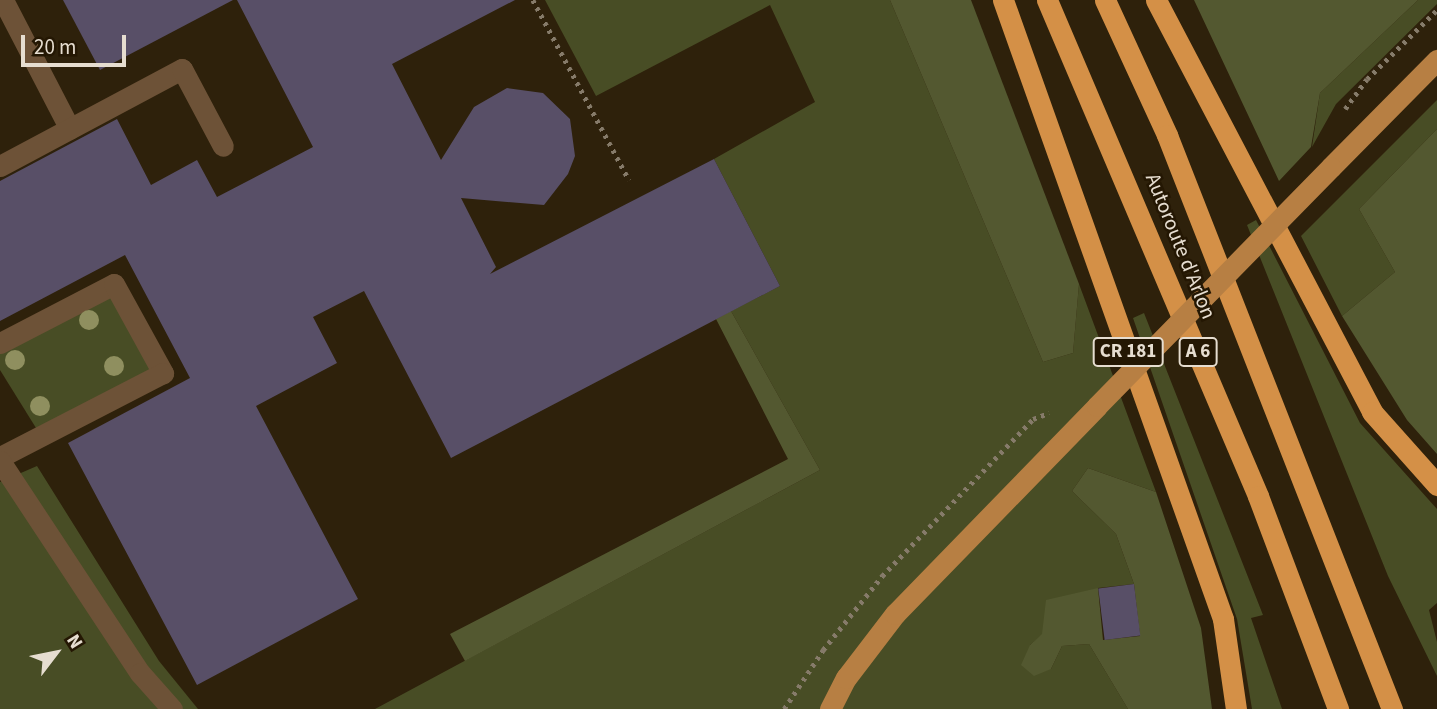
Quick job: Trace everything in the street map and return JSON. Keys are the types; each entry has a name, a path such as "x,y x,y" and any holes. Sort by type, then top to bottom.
{"highway":[{"name":"CR 181","path":"1003,0 1223,619 1236,709"},
{"name":"Autoroute d'Arlon","path":"1047,0 1258,496 1338,709"},
{"name":"Autoroute d'Arlon","path":"1105,0 1173,148 1392,709"},
{"path":"1156,0 1372,412 1437,485"}],"main road":[{"name":"CR 181","path":"830,709 846,678 895,614 1437,60"}],"street":[{"path":"3,0 70,129"},
{"path":"0,166 182,69 223,146"},
{"path":"0,343 114,284 163,373 0,459 140,673 172,709"}],"path":[{"path":"533,0 629,180"},
{"path":"1337,120 1367,79 1437,10"}],"green space":[{"path":"545,0 890,0 1043,362 1073,353 1079,284 1156,492 1088,468 1072,491 1116,534 1134,584 1098,588 1030,645 1051,669 1062,646 1089,644 1128,709 375,709 820,470 731,311 780,286 714,159 815,102 770,5 596,96"},
{"path":"890,0 971,0 1079,284 1073,353 1043,362"},
{"path":"1194,0 1418,0 1320,93 1311,147 1279,181"},
{"path":"1418,0 1437,0 1437,4 1336,104 1312,147 1320,93"},
{"path":"1437,100 1437,129 1359,209 1395,272 1342,316 1301,236"},
{"path":"1437,129 1437,454 1407,420 1342,316 1395,272 1359,209"},
{"path":"1256,220 1360,423 1437,509 1437,603 1429,610 1437,642 1437,676 1388,576 1247,225"},
{"path":"114,284 163,373 41,436 0,370 0,343"},
{"path":"731,311 820,470 465,661 450,634 788,459 716,319"},
{"path":"1144,313 1263,615 1251,618 1282,709 1252,709 1237,619 1133,318"},
{"path":"37,466 159,661 198,709 0,709 0,482"},
{"path":"1088,468 1156,492 1201,628 1212,709 1128,709 1089,644 1062,646 1051,669 1034,676 1021,665 1030,645 1042,634 1046,600 1098,588 1103,640 1140,636 1134,584 1116,534 1072,491"}],"building":[{"path":"63,0 233,0 100,70"},
{"path":"237,0 515,0 392,64 441,160 474,107 507,88 543,93 570,119 575,156 568,174 544,205 461,198 496,267 490,274 714,159 780,286 451,458 364,291 313,317 337,363 256,406 358,599 197,685 68,443 190,378 125,255 0,321 0,181 117,119 151,185 197,160 217,197 313,147"},
{"path":"1134,584 1140,636 1105,640 1098,588"}]}
